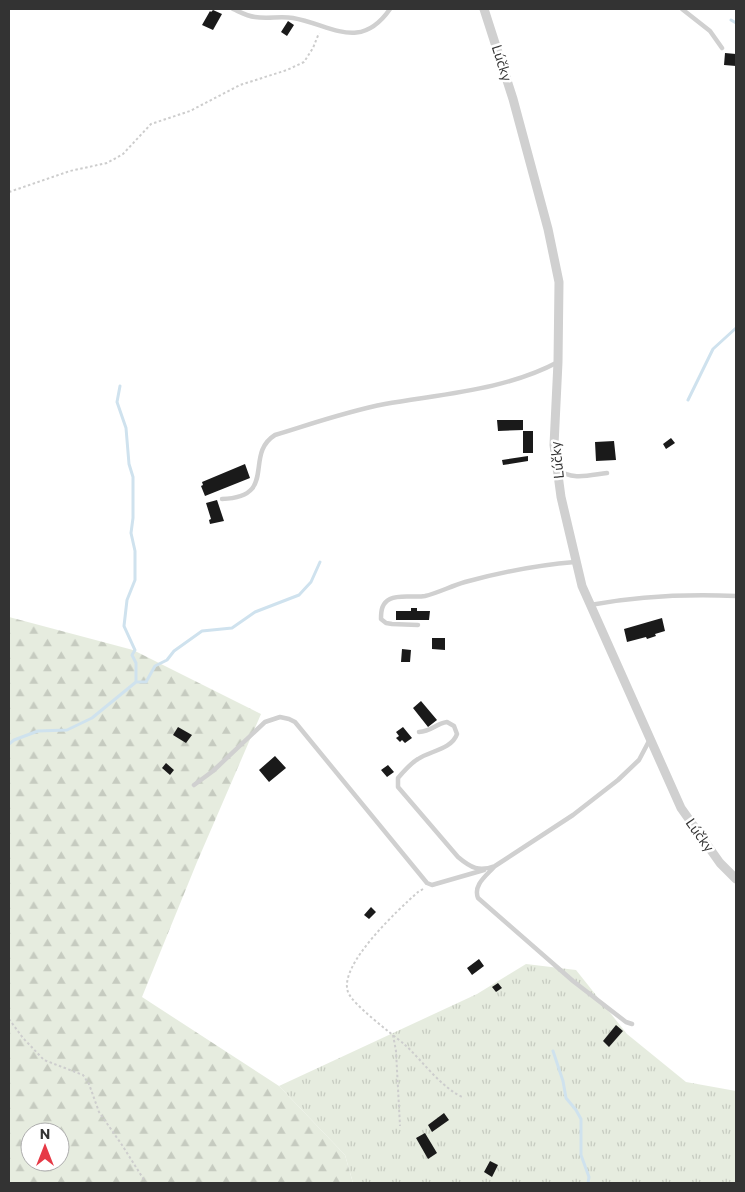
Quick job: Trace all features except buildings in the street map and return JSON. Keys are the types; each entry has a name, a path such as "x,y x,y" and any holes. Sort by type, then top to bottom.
{"street":[{"name":"Lúčky","path":"484,9 513,98 548,229 559,282 554,445 556,468 575,562 590,605 681,808 720,863 736,879"}],"lane":[{"path":"233,9 252,17 292,18 345,34 358,33 374,26 390,9"},
{"path":"682,9 710,31 722,48"},
{"path":"222,499 242,496 251,491 256,484 263,447 267,440 275,435 382,404 434,397 515,379 535,373 558,362"},
{"path":"556,468 564,475 571,477 607,473"},
{"path":"418,625 386,623 382,619 381,611 383,605 393,598 426,596 457,585 517,569 537,565 575,562"},
{"path":"590,605 645,598 736,596"},
{"path":"194,785 213,771 265,722 280,717 288,718 295,722 341,776 423,880 427,884 432,885 495,866 573,815 618,780 639,760 647,747 649,739"},
{"path":"419,732 430,730 447,722 454,726 457,734 453,741 417,759 398,778 398,787 458,857 466,864 485,870"},
{"path":"495,866 477,887 476,893 478,898 573,981 626,1022 632,1024"}],"path":[{"path":"9,192 70,171 107,164 124,154 151,124 190,111 240,85 287,70 304,62 321,27"},
{"path":"432,885 418,892 388,919 348,974 346,985 348,994 445,1086 464,1098"},
{"path":"9,1019 23,1038 44,1060 82,1075 89,1084 99,1112 146,1183"},
{"path":"393,1035 396,1051 400,1126"}],"green space":[{"path":"9,617 133,650 261,714 197,862 142,997 279,1086 345,1155 353,1183 9,1183"},
{"path":"526,964 576,970 627,1034 686,1082 736,1091 736,1183 353,1183 345,1155 279,1086 477,994"}],"waterway":[{"path":"731,20 736,23"},
{"path":"688,400 713,349 736,328"},
{"path":"9,744 14,740 38,731 67,730 92,718 136,682 136,663 132,655 135,650 124,626 127,600 135,580 135,551 131,533 133,477 129,464 126,428 117,402 120,386"},
{"path":"136,682 146,682 155,666 167,660 174,651 202,631 232,628 255,612 299,595 311,582 320,562"},
{"path":"553,1051 563,1081 566,1098 581,1119 581,1155 589,1177 588,1183"}]}
